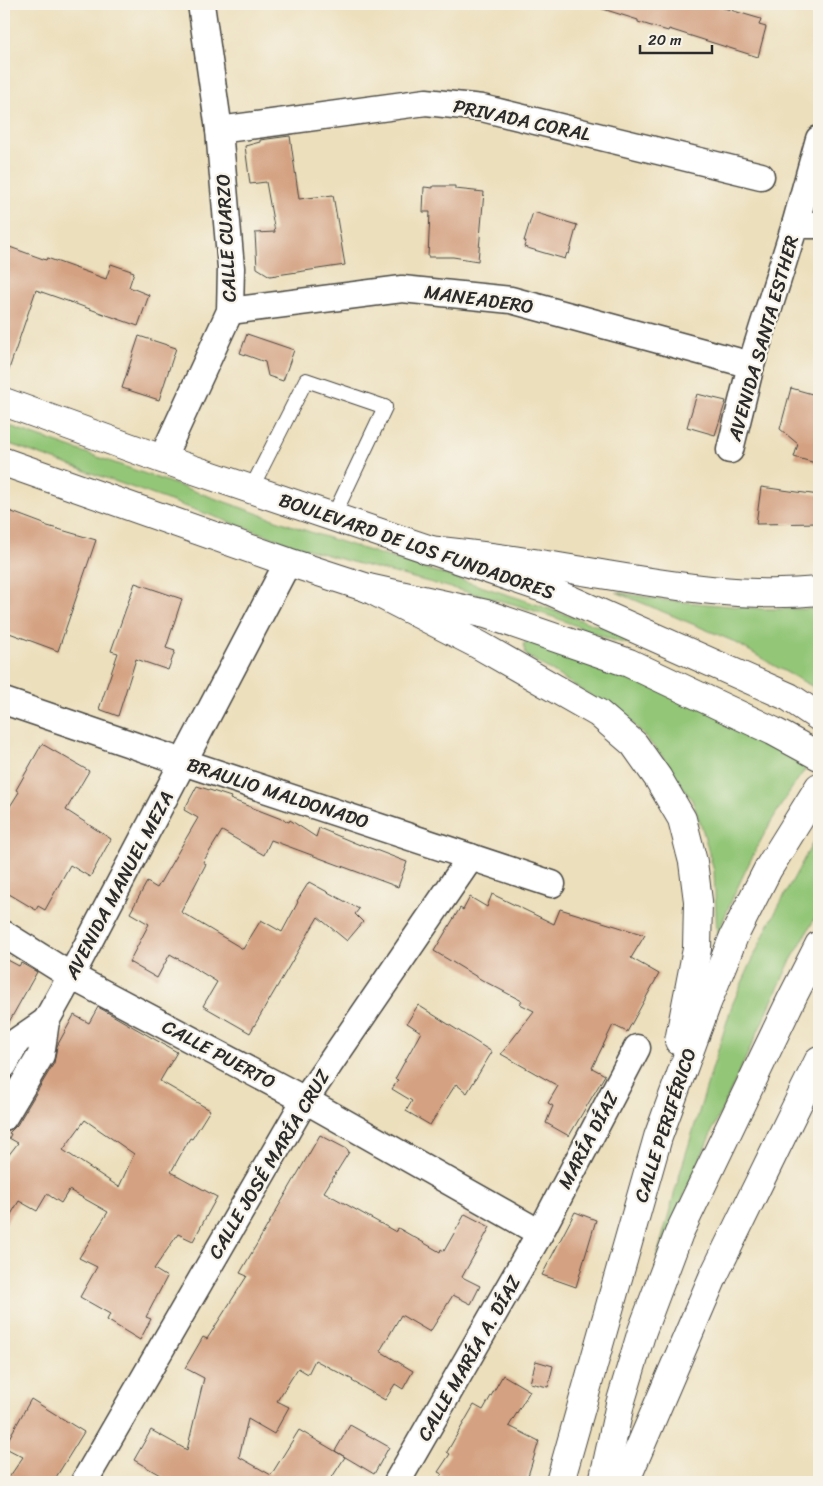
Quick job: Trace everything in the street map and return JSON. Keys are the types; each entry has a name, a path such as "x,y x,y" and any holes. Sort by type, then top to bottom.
{"main road":[{"name":"BOULEVARD DE LOS FUNDADORES","path":"4,402 162,459 426,550 546,589 788,697 819,717"},
{"path":"4,462 288,562 368,588 486,614 629,663 773,731 819,756"},
{"path":"426,550 472,554 675,587 752,594 790,594 819,591"},
{"path":"368,588 479,645 598,713 634,744 658,778 682,819 693,862 698,901 696,949 682,1026 658,1136"},
{"name":"CALLE PERIFÉRICO","path":"560,1482 658,1136 707,1003 734,936 768,869 819,787"},
{"path":"603,1482 620,1404 639,1340 679,1232 819,945"},
{"path":"625,1482 713,1277 819,1060"}],"street":[{"name":"CALLE CUARZO","path":"162,459 230,311 231,268 219,130 201,4"},
{"name":"PRIVADA CORAL","path":"219,130 426,102 501,112 761,176"},
{"name":"AVENIDA SANTA ESTHER","path":"730,450 751,365 807,225 819,139"},
{"name":"MANEADERO","path":"230,311 402,289 512,300 751,365"},
{"name":"AVENIDA MANUEL MEZA","path":"4,1117 41,1055 46,1021 288,562"},
{"name":"BRAULIO MALDONADO","path":"4,701 552,884"},
{"name":"CALLE JOSÉ MARÍA CRUZ","path":"84,1482 305,1100 471,857"},
{"name":"CALLE PUERTO","path":"4,934 71,976 305,1100 540,1233"},
{"name":"AVENIDA MANUEL MEZA","path":"4,1065 18,1041 46,1021"},
{"name":"MARÍA DÍAZ","path":"540,1233 637,1048"},
{"name":"CALLE MARÍA A. DÍAZ","path":"398,1482 540,1233"}],"lane":[{"path":"251,489 306,380 385,407 333,517"}],"green space":[{"path":"4,424 313,533 518,598 621,634 642,646 615,641 556,618 513,604 297,546 4,442"},
{"path":"616,592 662,600 764,609 819,609 819,690 733,641"},
{"path":"530,641 608,663 744,728 809,765 798,779 763,836 735,893 717,936 714,871 692,800 662,756 631,721 526,655 523,644"},
{"path":"819,831 819,911 789,964 713,1129 656,1260 680,1173 732,1005 767,928"}],"building":[{"path":"601,4 710,4 761,19 759,25 766,27 758,57 669,29 668,31 638,22 638,20 600,8"},
{"path":"290,136 299,199 333,195 345,265 270,276 257,268 255,233 275,232 266,182 250,184 245,146 260,142 260,140"},
{"path":"433,186 455,186 455,189 484,192 478,261 453,257 428,257 430,212 423,212 424,187 433,188"},
{"path":"533,212 577,225 569,254 567,253 565,259 524,247"},
{"path":"4,245 106,279 111,264 134,272 129,287 149,295 138,326 36,290 7,375 4,374"},
{"path":"247,334 294,350 283,381 268,376 265,362 240,353"},
{"path":"139,336 176,348 159,400 122,388"},
{"path":"791,388 819,396 819,464 794,457 798,444 780,429"},
{"path":"697,394 726,401 715,435 687,427"},
{"path":"761,487 819,495 819,523 756,524"},
{"path":"4,509 44,525 96,540 58,651 4,631"},
{"path":"135,583 182,599 166,648 175,651 168,670 136,659 118,716 99,709 118,653 111,651"},
{"path":"42,744 89,771 66,810 111,839 90,877 70,865 45,910 38,906 36,910 4,891 4,816 19,792 16,790"},
{"path":"197,786 231,797 230,799 289,822 290,820 316,837 319,828 407,862 398,887 271,840 264,855 222,831 203,862 206,864 181,912 243,949 261,920 282,932 297,901 309,882 359,909 355,914 363,922 347,941 318,917 250,1033 203,1006 217,982 201,972 170,954 157,978 129,962 149,924 130,913 147,882 157,888 198,818 184,810"},
{"path":"492,894 554,924 560,909 645,935 631,958 659,974 627,1032 613,1025 592,1068 605,1075 569,1136 546,1123 553,1106 548,1103 558,1086 501,1054 534,1011 520,1004 522,1001 482,980 434,951 460,908 463,910 470,897 487,907"},
{"path":"4,958 19,966 21,963 37,972 4,1031"},
{"path":"418,1005 492,1052 467,1093 456,1084 430,1125 406,1111 412,1101 392,1089 398,1080 395,1079 421,1032 407,1023"},
{"path":"98,1007 177,1052 160,1081 210,1110 192,1139 190,1138 171,1172 217,1197 193,1241 178,1234 154,1269 167,1277 146,1317 151,1319 140,1340 107,1320 110,1314 80,1297 97,1267 79,1258 108,1212 69,1190 61,1203 47,1194 37,1211 19,1201 4,1226 4,1161 18,1143 9,1138 11,1134 9,1133 17,1125 54,1063 57,1046 74,1015 89,1023","holes":["85,1120 134,1154 119,1187 63,1150"]},
{"path":"320,1135 347,1149 349,1152 324,1192 396,1232 398,1228 440,1252 441,1249 444,1251 465,1214 490,1227 462,1277 480,1286 471,1304 453,1295 430,1332 401,1315 380,1351 413,1371 403,1389 395,1384 385,1400 315,1360 308,1374 298,1368 277,1401 289,1407 274,1434 248,1419 239,1457 271,1475 299,1430 345,1457 329,1482 172,1482 134,1460 151,1430 187,1450 204,1378 185,1368 203,1337 207,1339 247,1276 240,1273"},
{"path":"575,1212 596,1220 576,1287 542,1275"},
{"path":"536,1361 553,1366 548,1387 530,1383"},
{"path":"503,1375 530,1391 509,1426 539,1441 526,1482 437,1482 442,1474 438,1472 450,1454 447,1452 474,1405 483,1410"},
{"path":"31,1399 84,1432 53,1482 6,1482 23,1457 4,1447"},
{"path":"350,1425 389,1447 374,1474 335,1451"}]}
